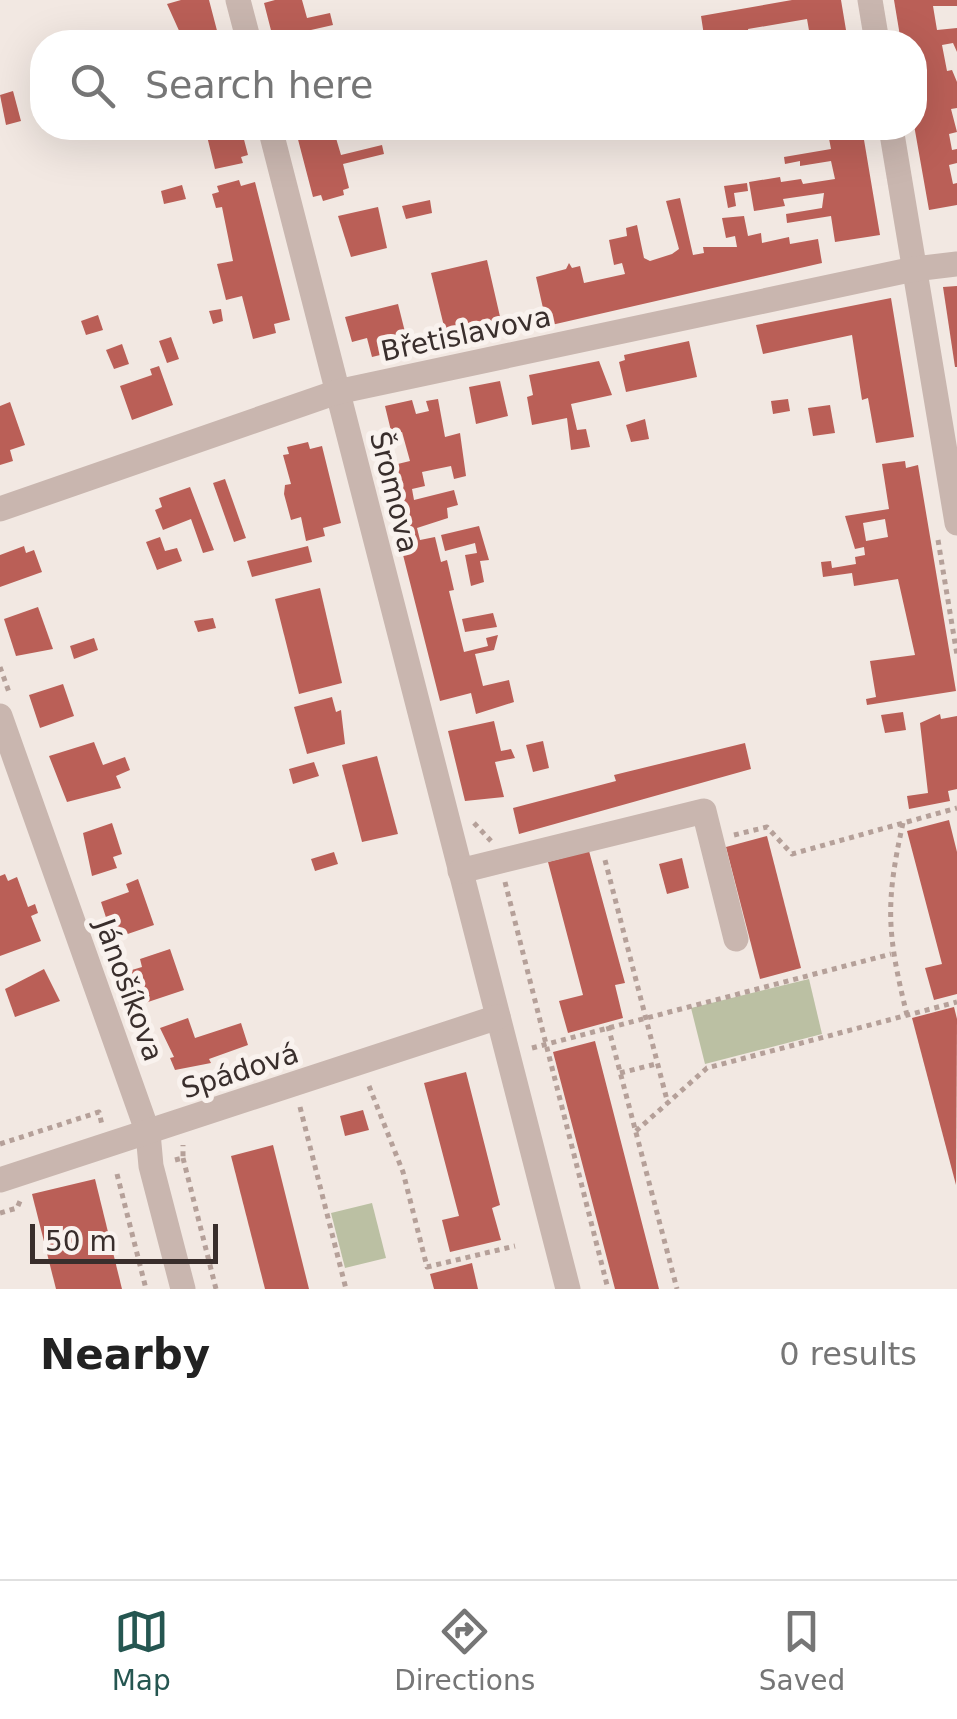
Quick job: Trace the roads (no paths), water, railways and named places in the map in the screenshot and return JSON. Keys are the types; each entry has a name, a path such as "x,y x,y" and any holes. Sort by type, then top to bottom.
{"street":[{"path":"238,0 246,30"},
{"path":"870,0 875,30"},
{"name":"Šromova","path":"273,140 568,1289"},
{"path":"893,140 957,523"},
{"name":"Břetislavova","path":"0,509 337,392 914,268 957,264"},
{"name":"Jánošíkova","path":"0,716 148,1133 151,1166 183,1289"},
{"path":"460,871 704,810 736,939"},
{"name":"Spádová","path":"0,1180 498,1016"}]}
